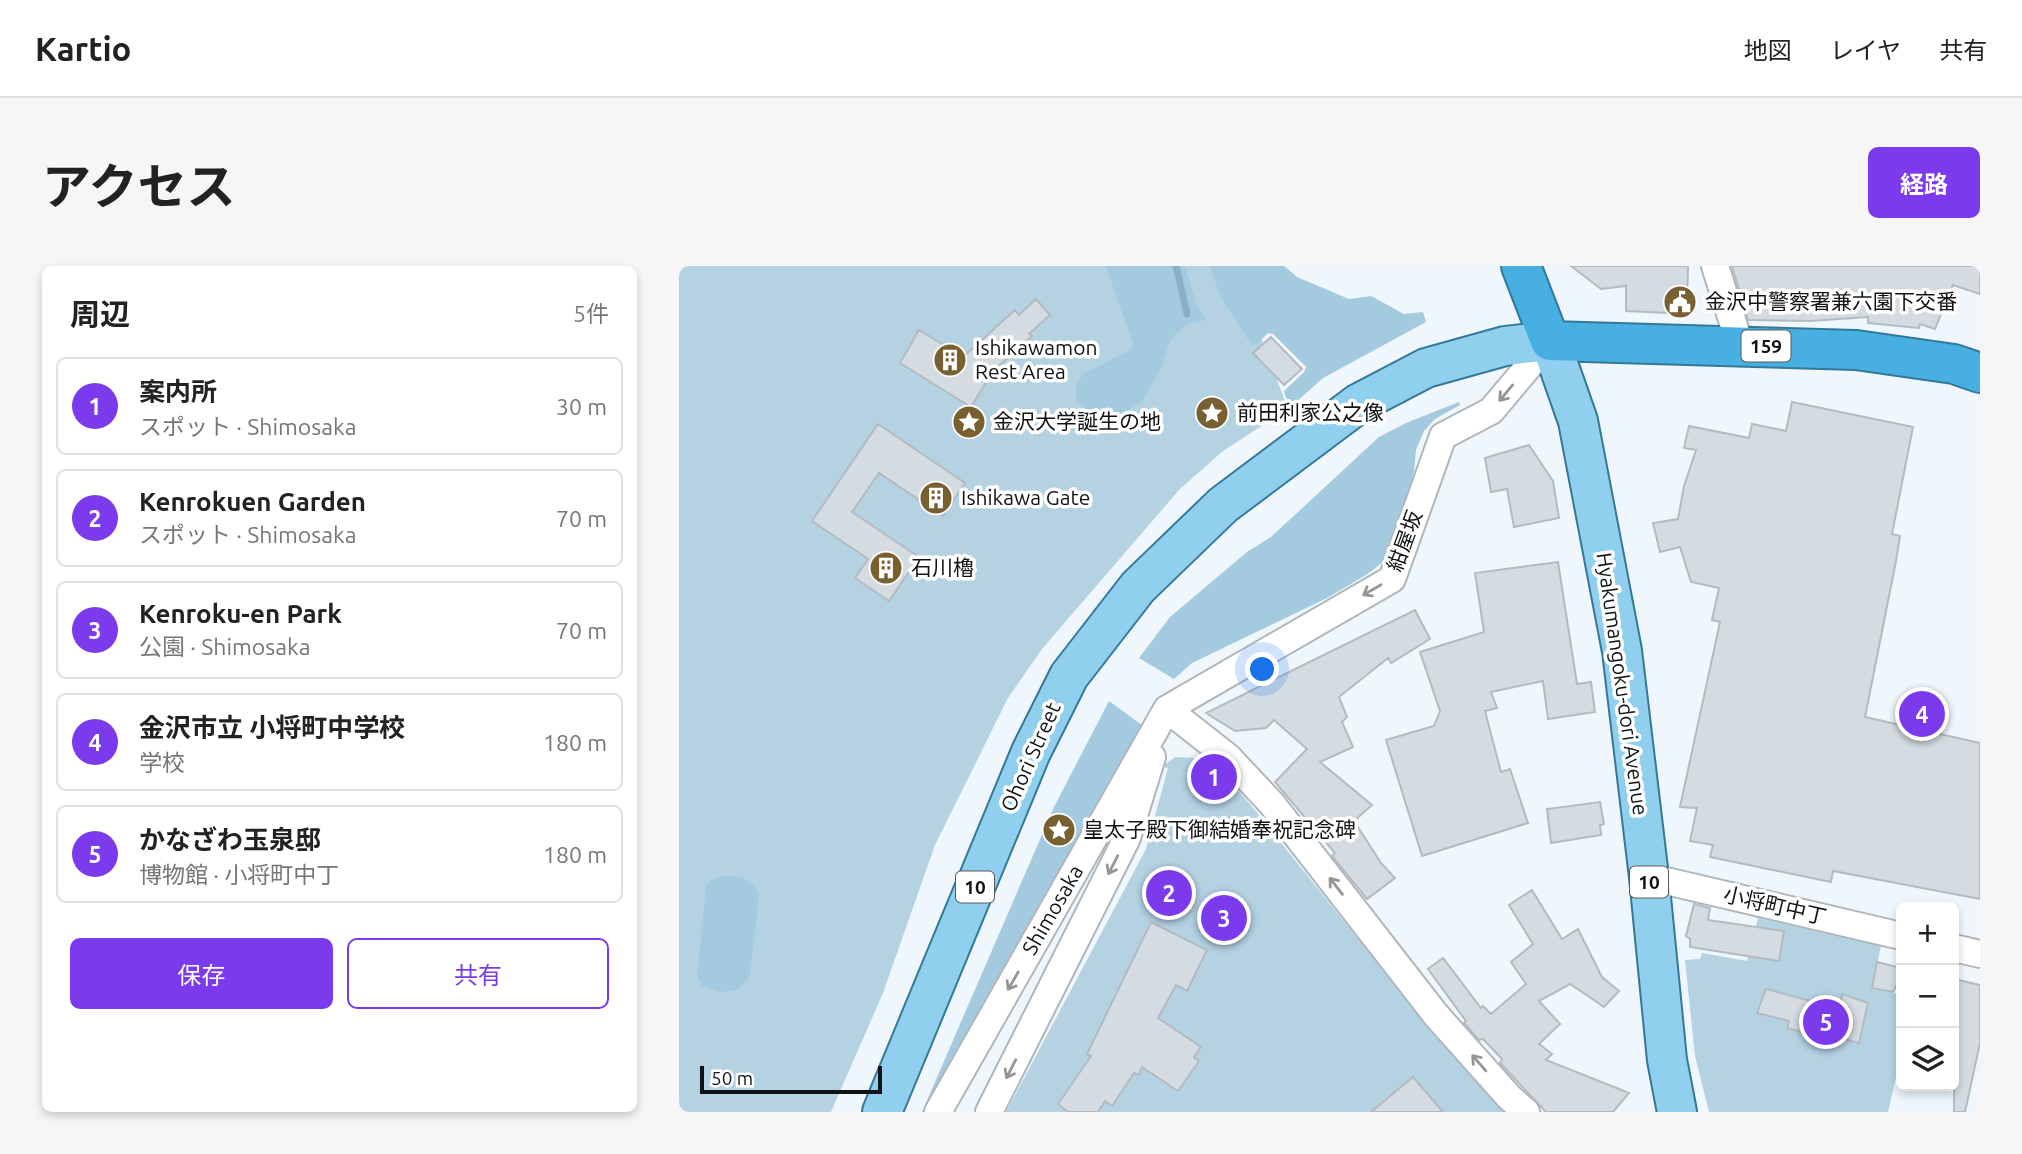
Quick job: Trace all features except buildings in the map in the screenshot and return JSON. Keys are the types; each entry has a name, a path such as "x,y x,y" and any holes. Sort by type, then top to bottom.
{"highway":[{"name":"Hyakumangoku-dori Avenue","path":"1521,266 1550,341"},
{"name":"159","path":"1550,341 1856,350 1954,364 1980,373"}],"main road":[{"name":"Ohori Street","path":"882,1112 1031,752 1069,676 1138,587 1223,505 1359,403 1426,368 1505,346 1550,341"},
{"name":"Hyakumangoku-dori Avenue","path":"1550,341 1579,421 1622,651 1649,877 1667,1060 1677,1112"}],"street":[{"path":"1715,266 1740,345"},
{"name":"紺屋坂","path":"1167,709 1391,579 1443,436 1491,411 1550,341"},
{"path":"989,1112 1127,838 1167,709 1228,757 1272,804 1436,1015 1509,1097 1526,1112"},
{"name":"Shimosaka","path":"938,1112 1167,709"},
{"name":"小将町中丁","path":"1649,877 1896,935"},
{"path":"1959,949 1980,954"}],"shaded area":[{"path":"679,266 1234,266 1288,409 1223,451 1179,490 1042,649 1008,698 935,845 883,993 831,1112 679,1112"},
{"path":"1106,266 1185,266 1196,304 1206,320 1187,324 1170,340 1162,366 1143,400 1114,421 1093,417 1076,401 1076,385 1083,374 1130,350 1133,344"},
{"path":"1210,266 1284,266 1297,277 1349,299 1371,296 1404,314 1423,312 1426,322 1323,378 1295,403 1287,399 1284,391 1306,367 1273,334 1268,333 1256,345 1251,344 1220,296"},
{"path":"1459,402 1460,405 1435,419 1424,431 1416,450 1414,471 1387,559 1327,598 1192,663 1174,679 1139,658 1170,617 1247,552 1271,537 1379,437"},
{"path":"1109,701 1142,725 930,1112 922,1112 1054,807"},
{"path":"1175,757 1211,761 1250,804 1406,999 1513,1112 1006,1112 1146,849 1168,768 1164,765"},
{"path":"723,876 744,878 759,893 750,976 737,990 720,992 702,986 697,975 706,886 710,881"},
{"path":"1758,918 1881,946 1872,988 1896,994 1896,1077 1888,1112 1709,1112 1695,1056 1685,960 1700,959 1702,953 1747,961"}],"waterway":[{"path":"1176,266 1187,314"}],"place":[{"name":"金沢中警察署兼六園下交番","path":"1680,302"},
{"name":"Ishikawamon Rest Area","path":"950,360"},
{"name":"前田利家公之像","path":"1212,413"},
{"name":"金沢大学誕生の地","path":"969,422"},
{"name":"Ishikawa Gate","path":"936,498"},
{"name":"石川櫓","path":"886,568"},
{"name":"金沢市立 小将町中学校","path":"1922,714"},
{"name":"案内所","path":"1214,777"},
{"name":"皇太子殿下御結婚奉祝記念碑","path":"1059,830"},
{"name":"Kenrokuen Garden","path":"1169,893"},
{"name":"Kenroku-en Park","path":"1224,918"},
{"name":"かなざわ玉泉邸","path":"1826,1022"}]}
